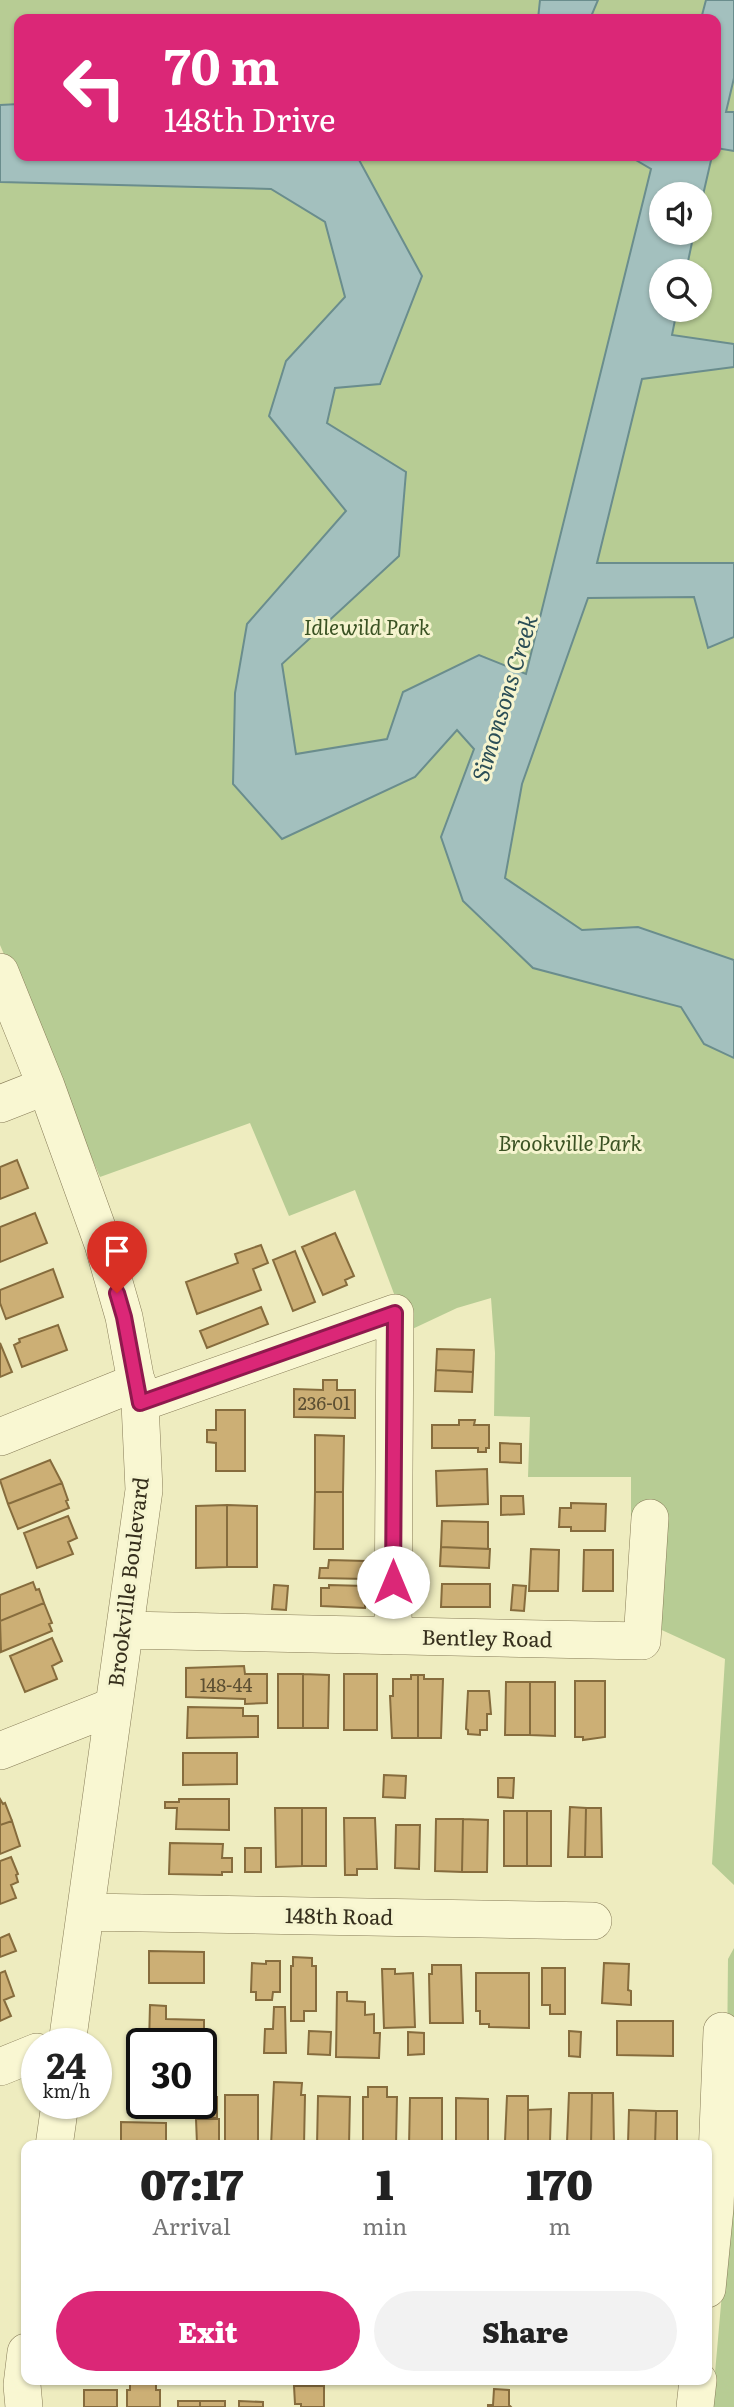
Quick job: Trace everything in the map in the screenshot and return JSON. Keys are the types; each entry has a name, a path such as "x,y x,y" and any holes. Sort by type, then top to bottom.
{"street":[{"name":"Brookville Boulevard","path":"0,971 46,1086 103,1244 124,1317 138,1393 144,1490 86,1912 61,2028"},
{"path":"0,1104 46,1086"},
{"path":"0,1437 395,1313 393,1636"},
{"name":"Bentley Road","path":"125,1630 642,1641 650,1518"},
{"path":"0,1751 114,1706"},
{"name":"148th Road","path":"86,1912 593,1921"},
{"path":"712,2192 722,2031"},
{"path":"0,2067 21,2059"},
{"path":"55,2140 58,2119"},
{"path":"695,2407 697,2385"}],"green space":[{"name":"Idlewild Park","path":"0,0 734,0 734,1885 712,1864 725,1659 653,1626 631,1607 631,1477 528,1477 530,1417 494,1416 495,1353 491,1298 457,1308 408,1331 355,1190 289,1216 250,1123 100,1177 0,945"},
{"path":"734,1948 734,2407 712,2407 725,2259 728,1959"}],"water":[{"path":"540,0 598,0 592,14 539,14"},
{"path":"706,0 734,0 734,78 726,112 734,112 734,151 721,149 721,14 702,14"},
{"name":"Simonsons Creek","path":"14,104 14,161 360,161 422,276 380,384 335,388 327,423 406,472 399,556 282,664 296,754 387,739 403,692 479,655 526,674 651,169 637,161 711,161 706,182 649,182 649,245 691,245 689,259 649,259 649,322 675,322 672,335 734,344 734,367 642,379 597,563 734,563 734,637 708,648 694,597 588,598 522,784 505,878 582,930 638,927 734,960 734,1058 704,1044 681,1007 533,968 463,901 441,837 474,749 457,730 415,777 282,839 233,784 235,693 247,624 346,511 269,416 286,361 345,297 325,222 271,189 0,182 0,105"}],"building":[{"path":"17,1160 28,1188 0,1199 0,1167"},
{"path":"35,1213 47,1243 0,1262 0,1227"},
{"path":"335,1233 354,1276 345,1280 347,1285 323,1295 302,1247"},
{"path":"261,1245 268,1263 253,1269 261,1290 197,1314 186,1282 238,1263 235,1254"},
{"path":"295,1251 315,1302 293,1311 273,1260"},
{"path":"53,1269 63,1297 6,1319 0,1303 0,1290"},
{"path":"261,1307 268,1324 207,1348 200,1331"},
{"path":"58,1325 67,1350 22,1367 14,1345 20,1342 19,1339"},
{"path":"0,1343 12,1372 0,1377"},
{"path":"437,1349 474,1350 473,1372 436,1370"},
{"path":"436,1370 473,1372 472,1392 435,1391"},
{"path":"323,1380 337,1380 337,1390 355,1390 355,1418 294,1417 294,1389 323,1390"},
{"path":"216,1410 245,1410 245,1471 216,1471 216,1443 207,1442 207,1430 216,1430"},
{"path":"459,1420 475,1420 474,1425 489,1425 489,1448 486,1448 486,1452 478,1452 478,1448 432,1448 432,1425 459,1425"},
{"path":"315,1435 344,1436 343,1492 315,1492"},
{"path":"500,1443 521,1444 521,1463 500,1462"},
{"path":"50,1460 62,1483 8,1504 0,1480"},
{"path":"487,1469 488,1504 437,1506 436,1471"},
{"path":"62,1483 69,1508 18,1529 8,1504"},
{"path":"315,1492 343,1492 343,1549 314,1549"},
{"path":"501,1496 523,1496 524,1514 501,1515"},
{"path":"571,1503 606,1504 605,1531 571,1531 571,1527 559,1527 560,1508 571,1508"},
{"path":"227,1505 257,1506 257,1567 227,1567"},
{"path":"227,1505 227,1567 196,1568 196,1506"},
{"path":"68,1516 77,1538 68,1542 73,1554 37,1568 24,1533"},
{"path":"442,1521 488,1522 488,1549 441,1547"},
{"path":"441,1547 490,1549 489,1568 440,1566"},
{"path":"531,1549 559,1550 558,1591 529,1591"},
{"path":"584,1550 613,1550 613,1591 583,1591"},
{"path":"329,1560 366,1561 366,1579 319,1578 320,1568 328,1568"},
{"path":"33,1582 44,1603 0,1621 0,1595"},
{"path":"442,1584 490,1584 490,1607 441,1607"},
{"path":"274,1585 288,1586 286,1610 272,1609"},
{"path":"329,1585 365,1586 365,1608 321,1606 321,1588 329,1588"},
{"path":"513,1585 526,1586 524,1611 511,1610"},
{"path":"44,1603 52,1623 49,1624 52,1631 1,1652 0,1621"},
{"path":"52,1638 62,1661 52,1666 57,1679 25,1692 10,1656"},
{"path":"244,1666 245,1674 267,1674 267,1703 245,1704 245,1699 186,1697 186,1668"},
{"path":"278,1674 303,1674 303,1728 278,1728"},
{"path":"303,1674 329,1675 328,1728 303,1728"},
{"path":"344,1674 377,1674 377,1730 344,1730"},
{"path":"411,1675 418,1675 418,1738 392,1738 390,1696 393,1696 393,1679 411,1679"},
{"path":"418,1675 424,1675 424,1679 443,1679 441,1738 418,1738"},
{"path":"575,1681 605,1681 605,1737 583,1740 583,1737 575,1737"},
{"path":"506,1682 530,1682 530,1735 505,1735"},
{"path":"530,1682 555,1682 555,1736 530,1735"},
{"path":"468,1691 489,1691 491,1714 487,1714 487,1730 480,1730 480,1735 468,1734 466,1729"},
{"path":"188,1707 243,1708 243,1716 258,1716 258,1737 187,1738"},
{"path":"183,1753 237,1753 237,1784 183,1785"},
{"path":"384,1775 406,1776 405,1798 383,1797"},
{"path":"498,1778 514,1778 513,1798 498,1797"},
{"path":"0,1799 5,1803 12,1821 0,1825"},
{"path":"179,1799 229,1799 229,1830 176,1829 177,1808 165,1808 165,1802 179,1802"},
{"path":"570,1807 586,1808 585,1857 568,1857"},
{"path":"275,1808 302,1808 302,1866 276,1867"},
{"path":"302,1808 326,1808 326,1866 302,1866"},
{"path":"586,1808 601,1808 602,1857 585,1857"},
{"path":"504,1811 527,1811 527,1866 504,1866"},
{"path":"527,1811 551,1811 551,1866 527,1866"},
{"path":"344,1818 375,1818 377,1869 357,1869 357,1875 345,1875"},
{"path":"436,1819 463,1819 462,1872 435,1871"},
{"path":"463,1819 488,1820 487,1872 462,1872"},
{"path":"12,1821 20,1846 0,1854 0,1825"},
{"path":"396,1825 420,1825 419,1869 395,1868"},
{"path":"170,1843 223,1844 222,1858 232,1858 232,1872 222,1872 222,1875 169,1874"},
{"path":"245,1848 261,1848 261,1872 245,1872"},
{"path":"11,1857 18,1874 18,1882 11,1885 16,1898 0,1904 0,1861"},
{"path":"9,1934 16,1951 0,1957 0,1938"},
{"path":"149,1951 204,1952 204,1983 149,1983"},
{"path":"293,1957 312,1958 312,1966 316,1966 316,2011 304,2011 304,2021 291,2021"},
{"path":"266,1961 280,1961 280,1992 273,1992 272,2000 256,2000 256,1992 251,1992 252,1963 266,1964"},
{"path":"604,1963 629,1964 628,1990 631,1991 631,2005 602,2003"},
{"path":"432,1965 461,1965 463,2023 430,2023 429,1974 432,1974"},
{"path":"542,1968 565,1968 565,2014 550,2014 550,2005 542,2005"},
{"path":"382,1969 395,1969 395,1974 413,1973 415,2027 384,2028"},
{"path":"5,1971 14,1996 4,2000 11,2016 0,2021 0,1973"},
{"path":"476,1973 529,1973 529,2028 489,2027 489,2024 480,2024 480,2011 476,2011"},
{"path":"337,1992 347,1992 347,2001 365,2002 365,2015 374,2014 374,2033 380,2033 379,2058 336,2057"},
{"path":"150,2005 166,2006 166,2019 204,2020 204,2028 149,2028"},
{"path":"274,2007 285,2007 286,2053 264,2053 265,2029 273,2029"},
{"path":"617,2021 673,2021 673,2056 617,2055"},
{"path":"309,2031 331,2032 330,2055 308,2054"},
{"path":"569,2031 581,2032 580,2057 569,2056"},
{"path":"408,2032 424,2033 424,2054 408,2055"},
{"path":"274,2082 302,2083 301,2095 305,2095 304,2140 271,2140"},
{"path":"368,2087 387,2087 387,2097 397,2097 396,2140 363,2140 363,2097 368,2097"},
{"path":"569,2093 592,2093 591,2140 567,2140"},
{"path":"592,2093 613,2093 614,2140 591,2140"},
{"path":"225,2095 258,2095 258,2140 225,2140"},
{"path":"318,2096 350,2097 349,2140 317,2140"},
{"path":"507,2096 528,2096 528,2140 505,2140"},
{"path":"410,2098 442,2098 442,2140 409,2140"},
{"path":"456,2098 488,2099 488,2140 456,2140"},
{"path":"551,2109 550,2140 528,2140 528,2110"},
{"path":"629,2110 656,2111 655,2140 628,2140"},
{"path":"656,2111 677,2111 677,2140 655,2140"},
{"path":"196,2119 219,2119 219,2140 197,2140"},
{"path":"121,2122 166,2123 166,2140 121,2140"},
{"path":"130,2385 156,2385 156,2390 160,2390 160,2407 127,2407 127,2390 130,2390"},
{"path":"294,2386 324,2386 324,2407 301,2407 301,2404 295,2404"},
{"path":"494,2389 509,2390 511,2407 488,2407 493,2405"},
{"path":"84,2390 117,2390 117,2407 84,2407"},
{"path":"178,2401 200,2401 200,2407 178,2407"},
{"path":"200,2401 225,2401 225,2407 200,2407"},
{"path":"239,2401 263,2402 263,2407 239,2407"}],"route":[{"path":"117,1293 140,1403 395,1313 393,1582"}],"park label":[{"name":"Brookville Park","path":"570,1144"}]}
